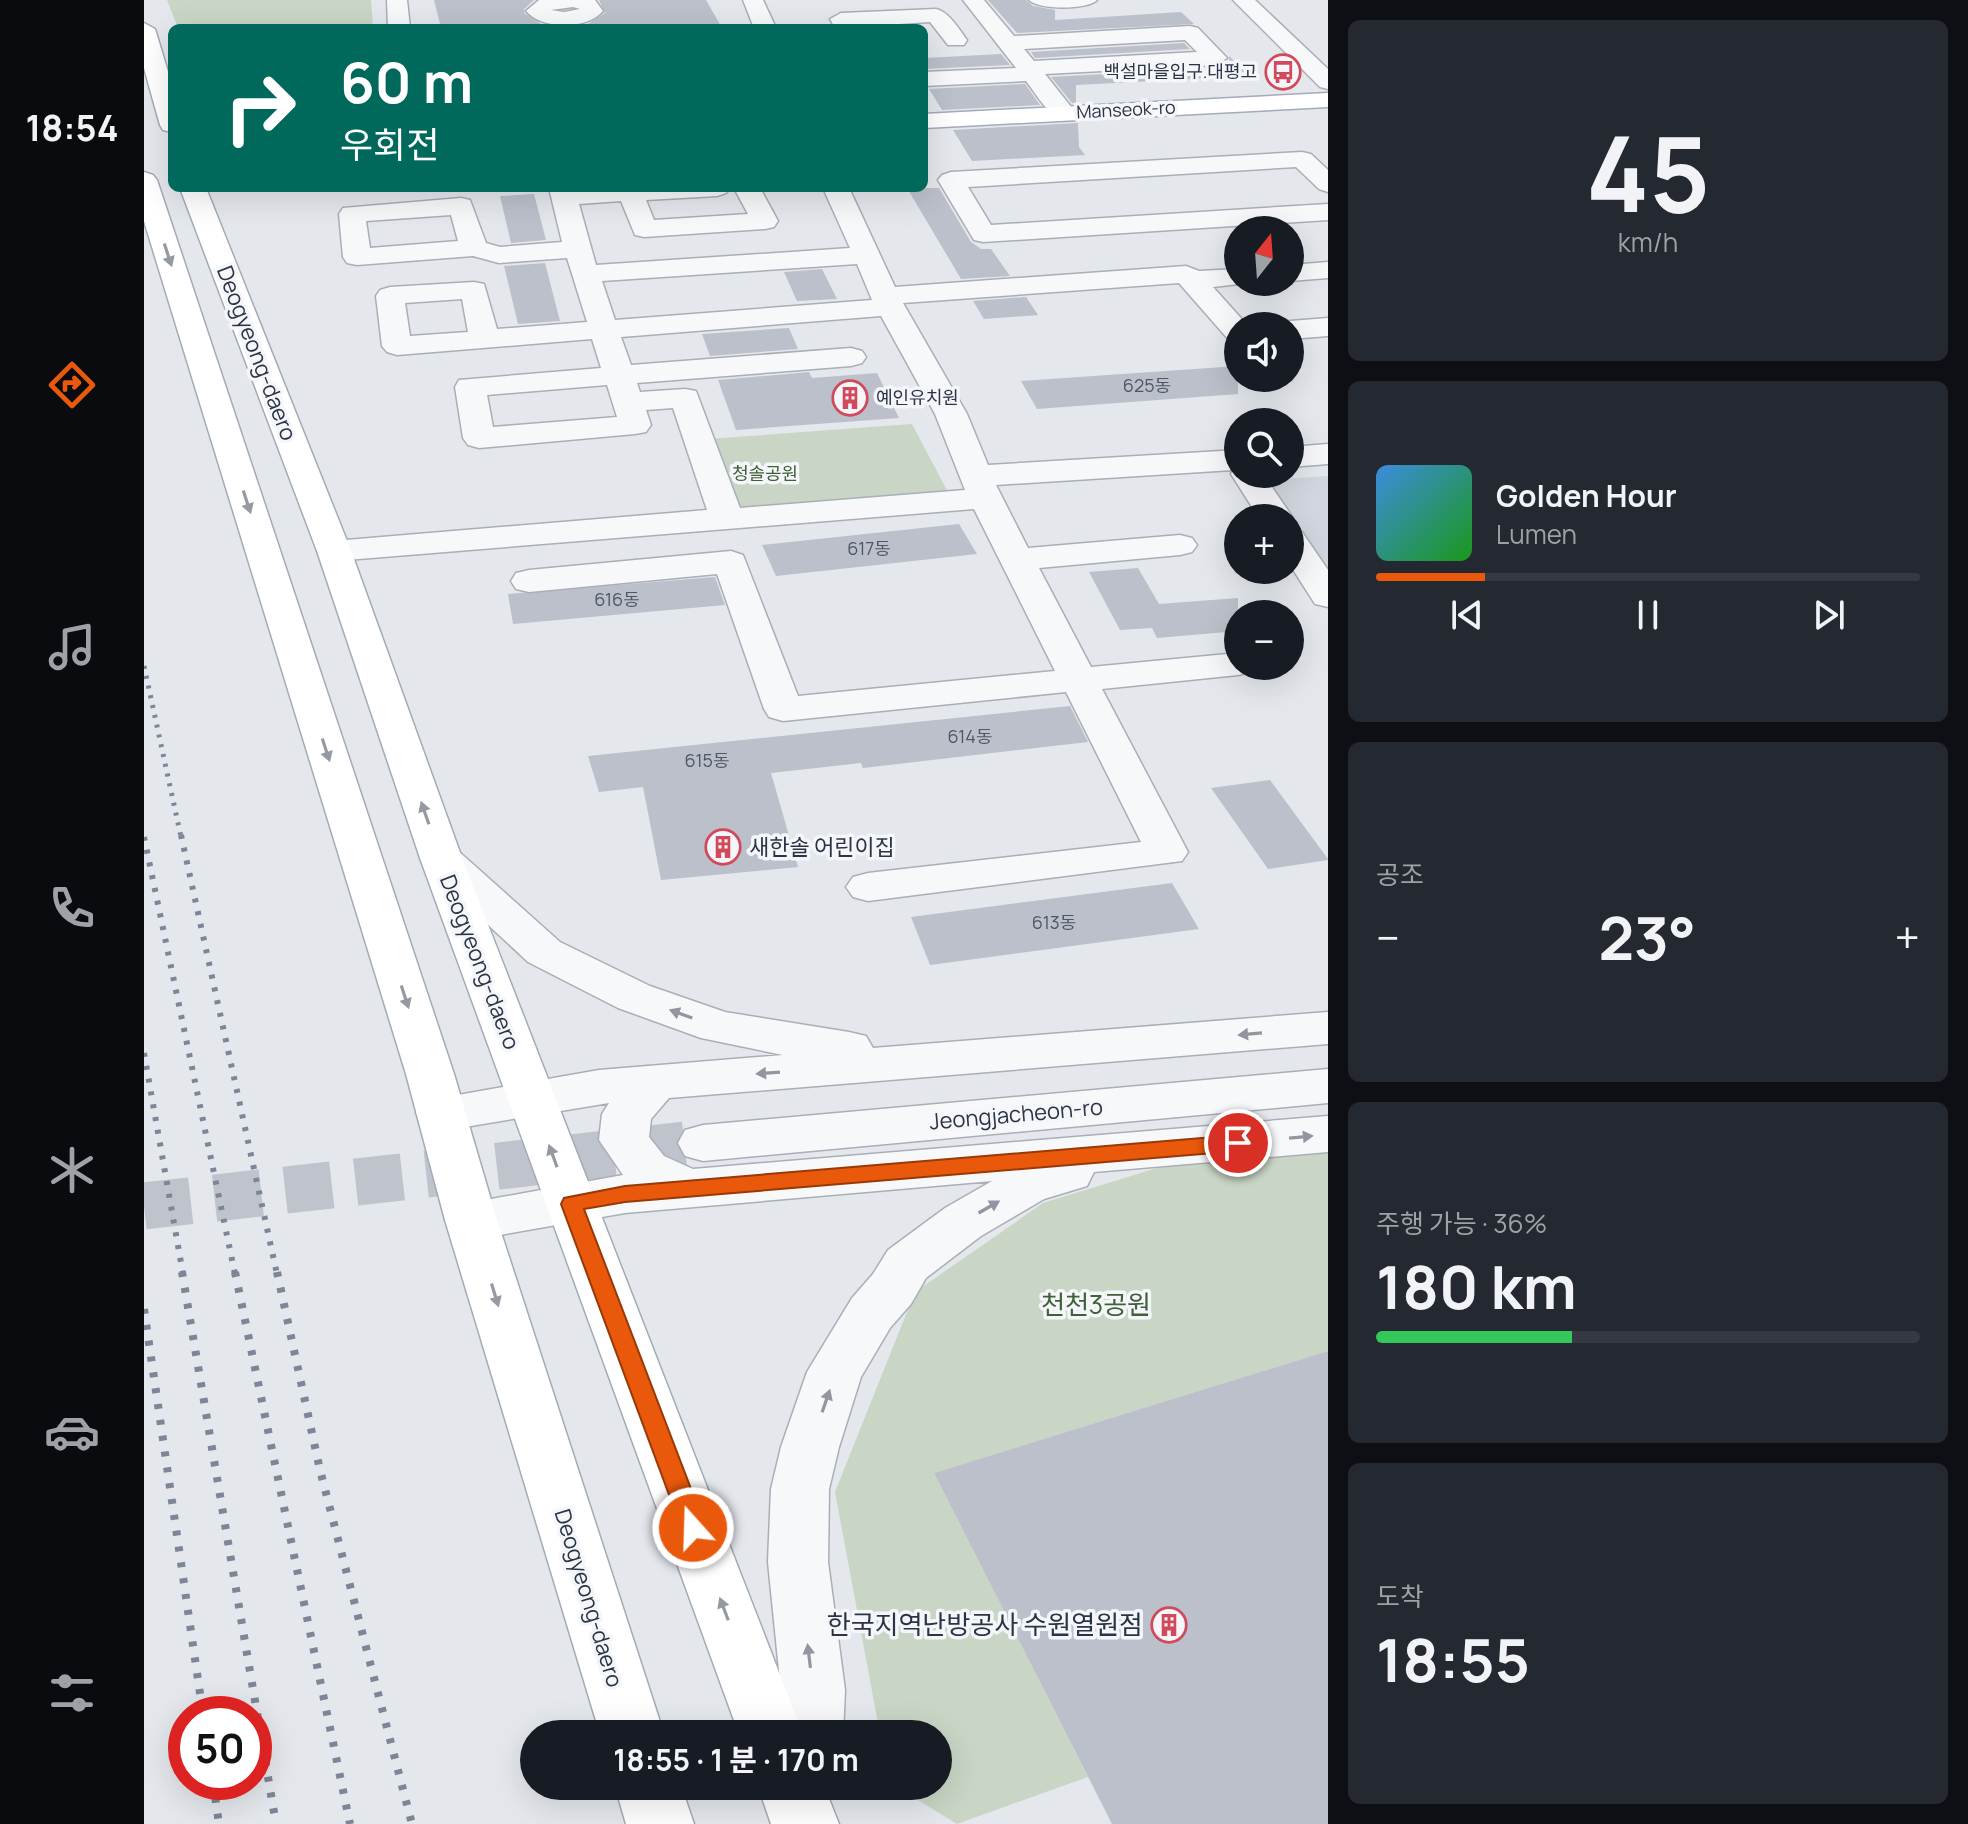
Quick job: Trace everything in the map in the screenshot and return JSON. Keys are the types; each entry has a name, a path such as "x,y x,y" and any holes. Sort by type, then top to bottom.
{"main road":[{"path":"144,29 168,111"},
{"name":"Manseok-ro","path":"928,121 1328,100"},
{"path":"144,169 168,167"},
{"name":"Deogyeong-daero","path":"144,180 441,1113 471,1220 628,1720"},
{"name":"Deogyeong-daero","path":"195,192 334,551 441,858 766,1720"},
{"path":"652,1800 660,1824"},
{"path":"797,1800 806,1824"}],"street":[{"path":"397,0 399,24"},
{"path":"753,0 763,24"},
{"path":"973,0 1064,113"},
{"path":"1039,0 1087,0"},
{"path":"1243,0 1328,82"},
{"path":"844,24 841,19 936,15 956,40"},
{"path":"928,41 1190,33 1216,58 928,79"},
{"path":"484,339 771,316 888,301 1152,230 1302,159 1328,184"},
{"path":"1224,269 1152,230 951,180 983,234 1152,230 1328,212"},
{"path":"623,389 602,330 563,193 648,192"},
{"path":"631,193 644,229 765,221 749,192"},
{"path":"838,192 888,301 951,414 981,487 1017,560 1167,852 868,887"},
{"path":"1152,230 1224,316"},
{"path":"474,248 499,255 581,261 746,263 866,255"},
{"path":"746,263 771,316"},
{"path":"1304,272 1328,270"},
{"path":"1304,329 1328,327"},
{"path":"623,389 851,357"},
{"path":"623,389 685,398 727,519"},
{"path":"1304,456 1328,454"},
{"path":"334,551 727,519 981,487 1224,461"},
{"path":"1017,560 1180,545"},
{"path":"1304,560 1328,596"},
{"path":"529,581 731,562 783,709 1224,665"},
{"path":"441,858 544,952 634,997 718,1027 815,1045 979,1057"},
{"path":"441,1113 531,1096 656,1082 1328,1028"},
{"path":"656,1082 627,1114 624,1140 646,1169 691,1190"},
{"name":"Jeongjacheon-ro","path":"703,1143 1328,1086"},
{"path":"471,1220 625,1194 1328,1134"},
{"path":"812,1720 813,1690 798,1562 800,1489 810,1447 835,1372 871,1313 892,1289 907,1264 963,1222 1027,1185 1148,1151"},
{"path":"806,1824 808,1800"}],"shaded area":[{"path":"1328,476 1328,576 1304,540 1304,504 1280,504 1269,488 1304,488 1304,478"}],"green space":[{"path":"167,0 371,0 373,24 176,24"},
{"name":"청솔공원","path":"912,424 951,498 730,516 708,439"},
{"name":"천천3공원","path":"1328,1151 1328,1351 934,1473 1088,1777 957,1824 918,1800 952,1800 952,1720 877,1720 835,1492 915,1292 1043,1203 1157,1168"}],"building":[{"path":"434,0 534,0 524,9 524,13 541,24 440,24"},
{"path":"599,0 706,0 720,24 588,24 605,13"},
{"path":"988,0 1026,0 1033,6 1055,10 1055,20 1181,12 1194,24 1017,33"},
{"path":"1184,43 1190,49 1035,58 1031,52"},
{"path":"1001,54 1010,65 928,69 928,58"},
{"path":"1229,56 1250,76 1076,85 1076,103 1072,103 1051,77 1216,68 1229,61"},
{"path":"1025,84 1040,105 942,110 929,89"},
{"path":"1078,123 1079,147 1085,155 972,161 953,130"},
{"path":"928,188 939,188 971,242 981,249 991,249 1010,276 961,279 909,192 928,192"},
{"path":"534,194 546,240 511,243 500,196"},
{"path":"545,263 560,321 518,324 504,266"},
{"path":"822,269 837,299 797,301 784,272"},
{"path":"1026,297 1038,315 984,319 973,301"},
{"path":"789,328 798,349 710,356 702,334"},
{"path":"1224,367 1224,392 1238,394 1037,409 1021,381"},
{"path":"809,372 812,378 877,373 899,418 736,430 718,380"},
{"path":"959,524 977,554 776,576 762,545"},
{"path":"1138,568 1159,604 1238,598 1238,600 1224,600 1224,632 1157,638 1152,628 1120,630 1089,572"},
{"path":"715,577 725,605 513,624 508,594"},
{"path":"1070,706 1088,742 863,768 861,763 771,773 798,867 661,880 643,787 599,792 588,756"},
{"path":"1270,780 1328,860 1268,869 1211,788"},
{"path":"1172,883 1199,929 930,965 911,917"},
{"name":"한국지역난방공사 수원열원점","path":"1328,1351 1328,1824 1112,1824 934,1473"}],"tunnel":[{"path":"144,1206 703,1143"}],"railway":[{"path":"144,666 181,837"},
{"path":"181,835 277,1274"},
{"path":"144,837 235,1274"},
{"path":"144,1053 183,1274"},
{"path":"182,1272 276,1824"},
{"path":"235,1272 350,1824"},
{"path":"277,1272 320,1470 412,1824"},
{"path":"144,1309 200,1696"},
{"path":"216,1800 219,1824"}],"place":[{"name":"백설마을입구.대평고","path":"1283,72"},
{"name":"예인유치원","path":"850,398"},
{"name":"새한솔 어린이집","path":"723,847"},
{"name":"한국지역난방공사 수원열원점","path":"1169,1625"}],"route":[{"path":"693,1528 571,1204 625,1194 1238,1143"}]}
